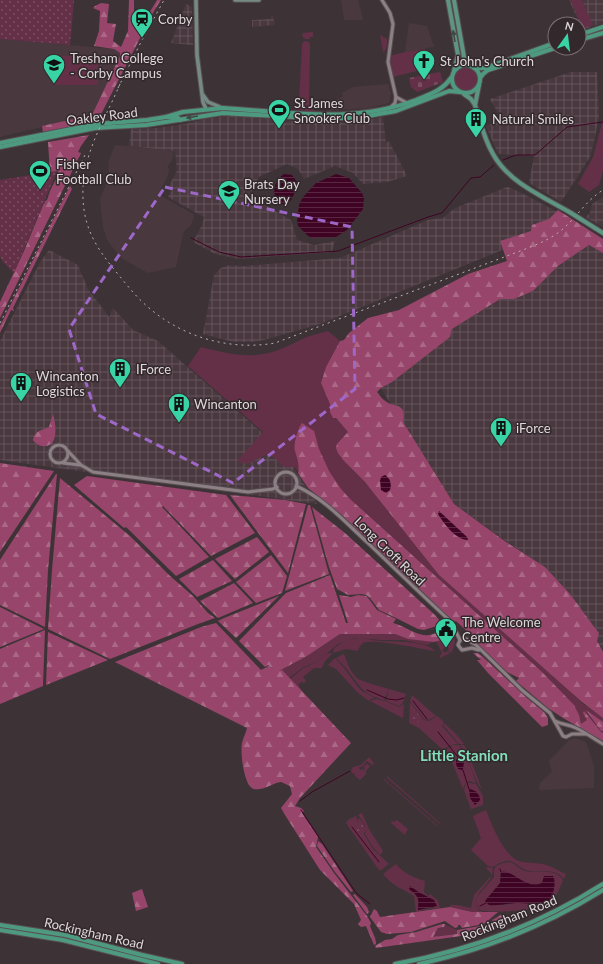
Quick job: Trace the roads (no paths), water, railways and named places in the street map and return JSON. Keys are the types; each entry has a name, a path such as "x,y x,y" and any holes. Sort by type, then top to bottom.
{"highway":[{"path":"588,34 603,27"},
{"path":"594,32 603,34"},
{"path":"223,111 335,115 355,114 390,108 438,91 445,86 452,78 454,71 460,66 485,68 547,46"},
{"path":"223,111 311,118 356,118 381,114 402,109 449,91 471,93 479,85 483,74 488,70 547,51"},
{"path":"472,67 479,74 480,79"},
{"path":"452,78 454,88 462,93"},
{"name":"Oakley Road","path":"0,143 84,126 148,120 183,112 206,109 208,111 223,111"},
{"name":"Oakley Road","path":"0,147 95,128 146,125 223,111"},
{"path":"166,117 177,117 180,120 180,116 183,112"},
{"name":"Rockingham Road","path":"395,964 451,951 500,935 554,911 603,884"},
{"name":"Rockingham Road","path":"419,964 468,951 525,930 566,911 603,890"},
{"name":"Rockingham Road","path":"0,925 65,935 182,964"},
{"name":"Rockingham Road","path":"0,930 64,940 158,964"}],"main road":[{"path":"196,0 197,55 203,102 206,109"},
{"path":"235,0 259,0"},
{"path":"448,0 458,55 454,71"},
{"path":"454,0 464,57 472,67"},
{"path":"475,105 479,85"},
{"path":"202,92 208,102 223,111"},
{"path":"462,93 471,99 475,105 490,148 500,165 518,181 603,233"},
{"path":"197,110 203,102"}],"street":[{"path":"382,0 388,8 392,20 392,37 388,62 396,97 395,103 390,108"},
{"path":"396,97 406,103"},
{"path":"81,465 57,463 51,456 52,449 58,446 64,447 81,465 93,472 248,492 273,489 277,487"},
{"path":"63,463 68,458 68,451"},
{"path":"283,472 292,474 297,480 296,486 292,492 285,493 279,490 276,482 278,476 283,472"},
{"name":"Long Croft Road","path":"296,486 307,491 326,504 352,528 448,619 460,640"},
{"path":"480,650 475,648 469,648 466,650 460,649 458,645 460,640 464,638 476,646 523,691 550,713 561,734 565,737 572,734 586,734"},
{"path":"469,641 469,648"},
{"path":"555,720 564,725 570,725 603,744"},
{"path":"560,730 564,725"},
{"path":"570,725 573,728 572,734"}],"waterway":[{"path":"503,160 516,155 535,155 567,127 603,122"},
{"path":"191,238 219,252 241,257 338,251 442,213 471,178 480,177 494,165"},
{"path":"367,690 388,699 397,700 404,698"},
{"path":"413,701 427,719"},
{"path":"438,732 458,757"},
{"path":"463,770 469,789"},
{"path":"300,801 312,792 350,771"},
{"path":"301,810 357,894 370,904"},
{"path":"352,827 379,862"},
{"path":"480,906 486,903"}],"railway":[{"path":"118,88 164,0"},
{"path":"120,84 95,139 86,167 83,182 83,198 89,230 98,248 110,264 132,291 148,307 161,317 191,334 224,343 241,345 275,343 545,241 565,227 592,198 603,190"},
{"path":"0,323 85,155"}],"place":[{"name":"Corby","path":"142,38"},
{"name":"St John's Church","path":"424,80"},
{"name":"Tresham College - Corby Campus","path":"54,84"},
{"name":"St James Snooker Club","path":"279,130"},
{"name":"Natural Smiles","path":"476,138"},
{"name":"Fisher Football Club","path":"40,190"},
{"name":"Brats Day Nursery","path":"229,210"},
{"name":"IForce","path":"120,388"},
{"name":"Wincanton Logistics","path":"21,402"},
{"name":"Wincanton","path":"179,424"},
{"name":"iForce","path":"501,448"},
{"name":"The Welcome Centre","path":"446,648"}],"district":[{"name":"Little Stanion","path":"464,756"}]}
